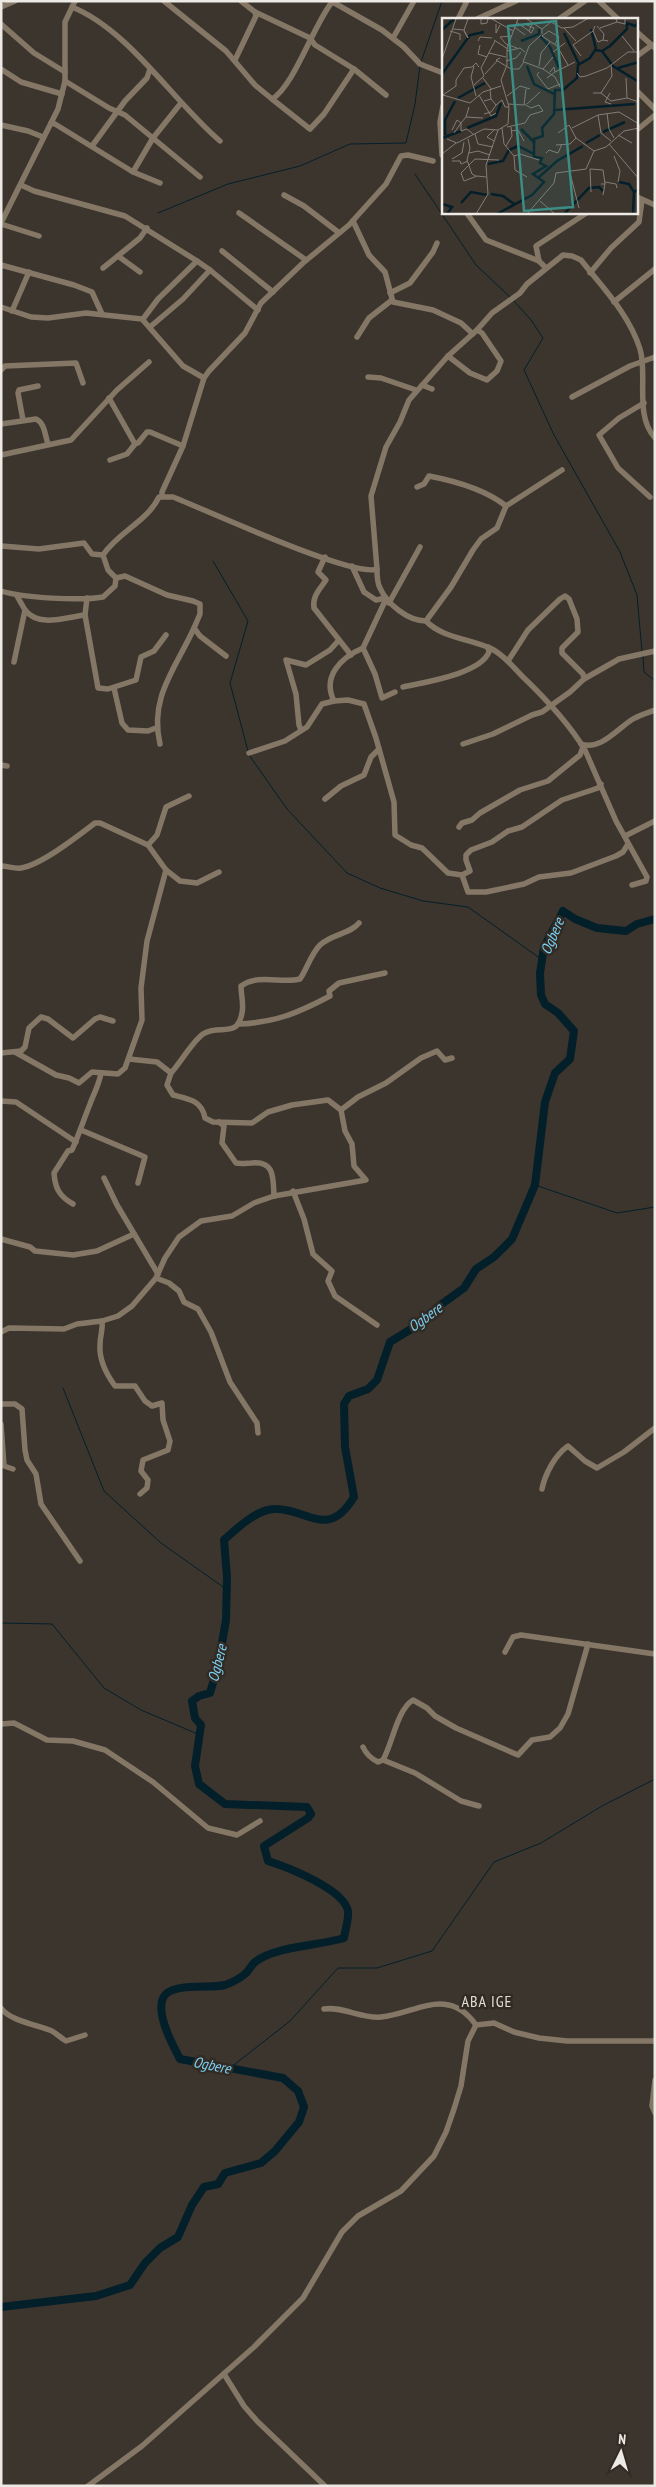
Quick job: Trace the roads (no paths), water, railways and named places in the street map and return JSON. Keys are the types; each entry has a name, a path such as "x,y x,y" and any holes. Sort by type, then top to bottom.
{"street":[{"path":"1,7 15,1"},
{"path":"39,236 1,223 51,123 62,94 65,81 65,22 76,1"},
{"path":"164,1 235,60 255,85 310,129 324,114 354,69"},
{"path":"241,1 255,12 310,38 315,45 354,69 386,95"},
{"path":"393,38 414,1"},
{"path":"458,18 467,1"},
{"path":"479,18 516,1"},
{"path":"560,18 585,1"},
{"path":"599,1 608,4 617,18"},
{"path":"272,99 286,86 310,38 331,2 355,13 393,38 420,64 442,72"},
{"path":"72,7 124,42 195,119 220,141"},
{"path":"235,60 253,25 255,12"},
{"path":"1,24 34,53 65,72"},
{"path":"638,33 653,46 638,55"},
{"path":"1,68 21,82 62,94"},
{"path":"92,146 117,112 147,78 150,69"},
{"path":"65,81 117,112 126,115 200,177"},
{"path":"638,92 655,110"},
{"path":"133,172 153,138 181,103"},
{"path":"442,114 440,122 442,155"},
{"path":"638,129 655,115"},
{"path":"51,123 56,124 133,172 160,183"},
{"path":"1,125 28,131 43,137"},
{"path":"103,556 117,538 151,512 162,496 182,446 204,378 245,333 262,303 306,260 352,221 386,184 401,156 408,155 433,161"},
{"path":"21,185 34,191 125,216 147,228 210,270 258,310"},
{"path":"284,195 304,206 338,232"},
{"path":"590,273 639,222 640,199 655,205"},
{"path":"239,213 306,260"},
{"path":"467,214 486,240 539,261 546,268"},
{"path":"539,261 536,246 585,214"},
{"path":"352,221 369,255 385,272 392,300 400,305 442,314 475,332 482,333 501,361 497,371 487,380 470,373 448,356"},
{"path":"103,268 140,238 147,228"},
{"path":"390,294 410,283 436,248 437,243"},
{"path":"222,251 273,292"},
{"path":"632,885 646,882 647,877 628,844 582,745 544,696 508,661 488,647 446,634 432,627 426,621 414,619 387,600 379,588 371,496 386,447 416,390 492,313 520,293 546,268 563,255 572,256 580,260 630,323 643,360 646,422 655,438"},
{"path":"118,256 140,272"},
{"path":"143,319 158,299 197,261"},
{"path":"1,265 92,292 102,314"},
{"path":"150,327 183,299 210,270"},
{"path":"614,302 654,271"},
{"path":"12,311 29,272"},
{"path":"357,337 369,318 392,300"},
{"path":"1,308 31,317 48,318 86,313 143,319 183,366 204,378"},
{"path":"572,398 610,375 643,360 655,357"},
{"path":"1,455 71,440 109,398 149,362"},
{"path":"1,370 5,366 76,363 82,384"},
{"path":"368,377 381,378 416,390"},
{"path":"422,385 432,388"},
{"path":"24,420 19,390 38,386"},
{"path":"109,398 135,444"},
{"path":"644,403 618,418 599,435 618,468 650,497"},
{"path":"1,424 32,418 41,421 48,444"},
{"path":"110,460 127,454 147,432 182,446"},
{"path":"426,621 451,587 472,550 481,540 497,528 506,506 562,470"},
{"path":"417,487 424,484 429,476 444,478 498,500 506,506"},
{"path":"162,496 173,497 285,544 352,566 377,569"},
{"path":"1,546 39,549 84,543 92,554 103,556"},
{"path":"334,701 329,692 332,675 341,663 363,648 387,600 420,547"},
{"path":"103,556 108,570 116,578"},
{"path":"325,557 318,572 326,580 316,594 313,602 314,608 328,622 351,655"},
{"path":"352,566 367,595 376,600 387,600"},
{"path":"116,578 126,576 167,595 193,600 200,604 200,614 194,628 164,685 158,706 156,728 160,744"},
{"path":"1,591 17,596 104,597 115,586 116,578"},
{"path":"17,596 25,610 36,619 50,620 85,615"},
{"path":"508,661 528,630 560,599 567,596 573,606 578,632 562,648 562,653 583,674 584,678"},
{"path":"87,598 85,615 92,664 98,688 114,688 136,680 141,657 154,651 166,635"},
{"path":"14,662 25,610"},
{"path":"194,628 200,636 226,656"},
{"path":"301,730 298,725 294,687 286,660 306,665 330,650 334,643 339,640"},
{"path":"403,687 448,676 478,666 486,659 489,652 488,647"},
{"path":"363,648 375,674 382,698 395,692"},
{"path":"463,744 493,734 542,712 570,692 584,678 619,659 655,651"},
{"path":"114,688 122,723 128,730 148,731 156,728"},
{"path":"250,753 285,741 307,727 322,704 348,700 364,704 394,802 395,835 411,845 422,848 445,871 462,875 470,871 466,855 471,850 492,842 508,831 522,827 562,800 598,788 601,784"},
{"path":"582,745 593,745 604,740 634,718 655,710"},
{"path":"459,827 462,823 472,820 480,813 520,790 548,781 580,755 582,745"},
{"path":"325,799 341,786 364,775 371,757 379,749"},
{"path":"148,845 157,835 166,807 188,796"},
{"path":"625,836 655,821"},
{"path":"1,866 18,868 27,866 69,843 95,823 100,823 148,845 174,878 189,883 197,883 219,872"},
{"path":"462,875 468,892 486,892 524,884 540,877 571,873 616,856 623,852 628,844"},
{"path":"15,1052 56,1075 80,1083 92,1072 118,1074 126,1068 142,1020 141,988 147,941 166,870"},
{"path":"1,1332 9,1328 64,1330 77,1324 102,1322 118,1316 132,1306 157,1276 165,1258 179,1237 201,1221 232,1216 254,1203 293,1191 319,1190 366,1180 354,1166 352,1144 345,1131 341,1110 328,1100 300,1102 268,1112 252,1123 219,1122 205,1118 203,1110 196,1101 173,1095 167,1085 171,1073 204,1034 214,1030 230,1030 238,1024 243,1012 241,986 264,979 289,981 300,979 319,946 335,934 354,929 358,923"},
{"path":"238,1024 258,1023 297,1014 330,996 329,991 339,983 385,973"},
{"path":"1,1053 15,1052 25,1047 29,1028 41,1017 48,1019 74,1038 95,1019 100,1017 113,1021"},
{"path":"341,1110 358,1097 386,1083 421,1058 437,1051 445,1060 452,1058"},
{"path":"129,1059 157,1062 171,1073"},
{"path":"73,1204 64,1199 58,1191 54,1173 76,1142 89,1105 99,1085 101,1073"},
{"path":"1,1101 16,1102 76,1142"},
{"path":"219,1122 224,1126 222,1143 236,1163 260,1163 269,1166 272,1171 274,1196"},
{"path":"81,1130 145,1157 138,1182"},
{"path":"104,1178 157,1276 169,1282 179,1291 184,1302 198,1309 211,1332 230,1382 258,1423 258,1433"},
{"path":"293,1191 313,1254 332,1271 328,1281 334,1296 377,1325"},
{"path":"1,1239 30,1247 35,1251 73,1254 97,1251 134,1234"},
{"path":"102,1322 103,1329 99,1347 107,1375 115,1386 135,1386 152,1406 162,1403 162,1420 170,1441 168,1450 143,1460 141,1472 148,1480 147,1488 140,1494"},
{"path":"1,1404 15,1404 22,1409 25,1450 27,1460 36,1474 41,1504 80,1561"},
{"path":"1,1424 4,1466 13,1469"},
{"path":"542,1489 544,1479 560,1452 568,1446 585,1461 597,1468 624,1452 655,1428"},
{"path":"505,1652 513,1637 521,1635 655,1654"},
{"path":"383,1760 392,1745 402,1712 413,1700 456,1728 518,1755 532,1740 550,1737 560,1728 568,1714 588,1644"},
{"path":"1,1724 14,1723 47,1740 73,1742 105,1750 154,1782 208,1828 237,1835 260,1821"},
{"path":"363,1747 366,1754 378,1762 383,1760 415,1773 461,1801 479,1806"},
{"path":"324,2009 334,2008 351,2014 380,2018 406,2012 423,2005 441,2004 463,2012 476,2025"},
{"path":"1,2008 5,2013 36,2027 52,2031 66,2041 85,2035"},
{"path":"476,2025 494,2023 514,2032 567,2041 655,2040"},
{"path":"88,2486 142,2446 224,2374 303,2298 342,2232 358,2216 401,2191 434,2156 446,2132 454,2109 461,2086 468,2042 476,2025"},
{"path":"655,2080 652,2106 655,2113"},
{"path":"224,2374 244,2406 257,2421 325,2486"}],"waterway":[{"path":"421,62 442,1"},
{"path":"158,213 228,184 300,166 350,144 406,143 415,104 420,66"},
{"path":"415,174 476,265 510,297"},
{"path":"513,300 531,320 543,338 524,370 554,435 620,552 637,595 642,652"},
{"path":"213,561 248,621 230,683 248,751"},
{"path":"643,656 644,672 655,681"},
{"path":"249,755 287,809 347,873 380,888 423,901 468,907 541,959"},
{"name":"Ogbere","path":"1,2307 96,2296 130,2285 145,2263 160,2248 178,2237 192,2205 204,2187 218,2184 225,2173 261,2163 275,2151 299,2122 304,2107 298,2091 283,2078 180,2059 166,2029 161,2005 163,1998 173,1990 225,1985 245,1974 255,1962 274,1953 344,1938 348,1918 348,1911 344,1903 326,1887 288,1868 268,1861 264,1846 308,1818 311,1814 307,1807 225,1804 199,1784 195,1766 201,1725 195,1718 192,1701 199,1696 210,1693 218,1666 226,1620 227,1577 224,1540 248,1520 262,1512 276,1509 287,1510 326,1520 335,1517 344,1510 354,1497 345,1447 344,1404 349,1396 368,1389 377,1380 390,1342 416,1326 464,1288 476,1269 494,1257 512,1239 535,1185 545,1102 555,1073 570,1059 574,1031 558,1013 545,1004 541,995 540,973 544,947 563,911 575,919 597,928 626,931 637,924 655,919"},
{"path":"535,1185 617,1213 655,1207"},
{"path":"63,1388 104,1491 161,1543 226,1589"},
{"path":"1,1623 52,1624 104,1688 141,1710 200,1735"},
{"path":"230,2068 290,2021 338,1968 377,1968 432,1951 494,1862 541,1843 602,1806 655,1779"}],"district":[{"name":"ABA IGE","path":"487,2001"}]}
